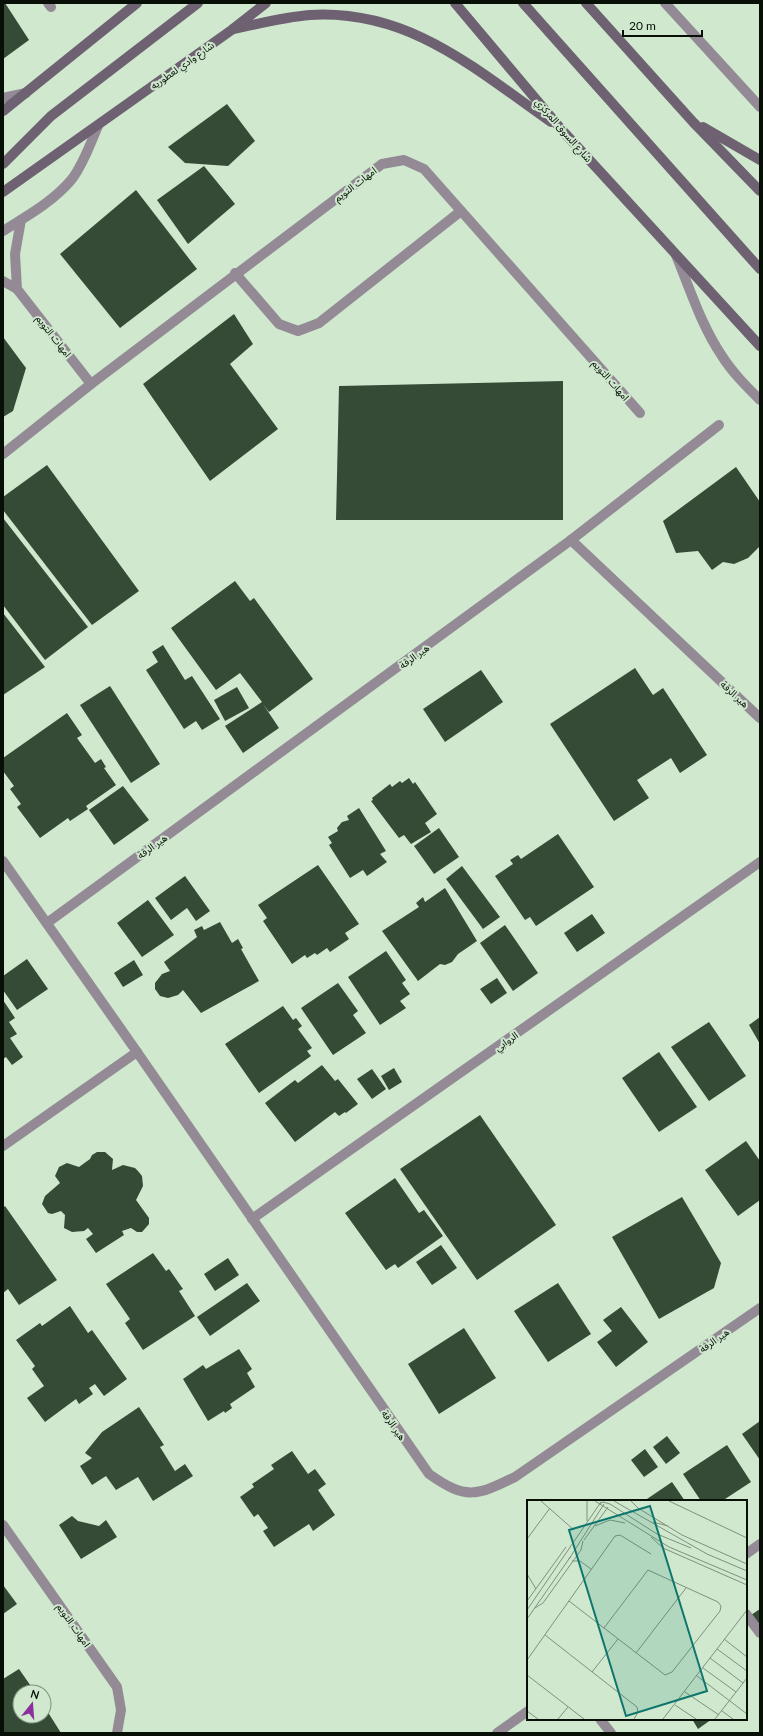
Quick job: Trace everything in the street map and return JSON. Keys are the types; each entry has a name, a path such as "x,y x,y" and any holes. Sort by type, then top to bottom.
{"main road":[{"path":"3,112 137,3"},
{"path":"3,164 51,116 198,3"},
{"name":"شارع وادي لعطوريه","path":"3,192 233,29 266,3"},
{"name":"شارع السوق المركزي","path":"454,3 561,129 760,346"},
{"path":"524,3 760,269"},
{"path":"586,3 693,122 760,191"},
{"path":"595,3 610,30"},
{"path":"233,29 311,15 345,16 380,21 420,37 455,55 561,129"},
{"path":"693,122 760,160"}],"street":[{"path":"664,3 760,107"},
{"path":"3,98 26,93"},
{"name":"شارع وادي لعطوريه","path":"3,231 54,197 72,178 86,155 98,126"},
{"name":"امهات التويم","path":"3,454 90,384 235,273 382,164 404,160 424,169 640,413"},
{"path":"235,273 279,324 298,331 320,323 461,211"},
{"path":"17,289 15,254 21,220"},
{"name":"شارع السوق المركزي","path":"676,255 707,331 736,376 760,400"},
{"name":"امهات التويم","path":"3,280 17,289 90,384"},
{"path":"571,540 718,425"},
{"name":"هير الرقة","path":"47,923 571,540 760,718"},
{"name":"هير الرقة","path":"3,861 429,1474 448,1487 469,1493 491,1488 515,1477 760,1308"},
{"name":"الروابي","path":"252,1219 760,862"},
{"path":"3,1146 137,1052"},
{"name":"امهات التويم","path":"3,1525 117,1687 121,1710 117,1733"},
{"path":"747,1553 760,1544"},
{"path":"747,1615 760,1633"},
{"path":"497,1733 527,1712"},
{"path":"601,1720 611,1733"}],"building":[{"path":"3,3 5,3 29,40 3,59"},
{"path":"227,104 255,141 228,166 185,163 168,147"},
{"path":"204,166 235,204 188,244 157,200"},
{"path":"136,190 197,269 120,328 60,254"},
{"path":"234,314 253,344 230,364 278,429 210,481 143,384"},
{"path":"3,337 26,368 13,411 3,417"},
{"path":"563,381 563,520 336,520 339,386"},
{"path":"47,465 139,591 92,625 3,510 3,497"},
{"path":"736,467 760,502 760,546 748,558 734,564 723,562 712,570 698,551 676,553 663,521"},
{"path":"3,518 88,627 45,660 3,605"},
{"path":"235,581 250,601 254,598 313,679 269,712 263,704 279,728 243,753 225,726 262,702 240,673 216,690 171,628"},
{"path":"3,613 45,667 3,695"},
{"path":"163,645 185,680 192,676 220,719 202,730 196,721 184,729 146,670 158,662 152,652"},
{"path":"635,668 653,695 663,688 707,755 680,773 671,758 637,780 649,798 614,821 550,724"},
{"path":"481,670 503,702 445,742 423,709"},
{"path":"110,686 160,764 131,783 80,705"},
{"path":"237,687 249,708 225,721 214,700"},
{"path":"67,713 82,735 77,738 95,763 101,759 106,767 104,768 116,785 86,806 88,809 70,821 68,818 40,838 17,807 21,804 10,789 14,786 3,771 3,758"},
{"path":"409,778 413,784 415,782 437,814 425,823 431,832 411,844 404,835 399,838 371,801 373,800 372,798 390,784 392,787 400,781 402,783"},
{"path":"123,786 149,820 114,845 89,810"},
{"path":"359,808 386,851 380,854 387,862 367,876 363,870 350,878 329,845 332,843 328,837 338,831 337,828 342,822 349,820 347,816"},
{"path":"439,828 459,857 434,874 414,846"},
{"path":"558,834 594,887 536,926 530,917 525,920 495,876 513,864 510,860 518,855 521,859"},
{"path":"318,865 359,924 345,933 349,939 330,952 327,948 317,955 315,953 307,958 305,955 292,964 263,921 267,918 258,905"},
{"path":"462,866 500,917 483,929 446,879"},
{"path":"185,876 210,911 196,921 187,908 171,920 155,898"},
{"path":"445,888 477,941 458,954 452,962 445,965 440,964 418,981 382,931 419,907 416,903 423,897 425,902"},
{"path":"148,900 174,935 142,957 117,923"},
{"path":"592,914 605,933 577,952 564,933"},
{"path":"220,922 232,943 238,939 243,948 241,949 259,981 201,1013 183,990 178,995 168,998 160,996 155,989 155,983 162,974 170,971 164,962 197,937 194,930 202,926 204,930"},
{"path":"505,925 538,973 513,991 480,943"},
{"path":"386,951 406,980 402,983 410,994 400,1001 406,1008 380,1025 348,977"},
{"path":"27,959 48,989 17,1010 3,990 3,976"},
{"path":"134,960 143,975 123,987 114,973"},
{"path":"497,978 507,993 491,1004 480,989"},
{"path":"338,983 358,1011 353,1015 366,1033 333,1055 301,1008"},
{"path":"3,1000 15,1018 9,1022 17,1034 10,1038 23,1057 12,1065 6,1057 3,1059"},
{"path":"283,1006 293,1020 296,1018 302,1026 298,1029 312,1048 307,1051 311,1056 259,1093 225,1044"},
{"path":"760,1017 760,1044 749,1025"},
{"path":"709,1022 746,1076 709,1101 671,1047"},
{"path":"659,1052 697,1107 659,1132 622,1078"},
{"path":"322,1065 335,1081 338,1079 358,1104 346,1113 345,1112 339,1116 335,1112 295,1142 265,1103 295,1080 298,1083"},
{"path":"394,1068 402,1082 389,1090 381,1076"},
{"path":"372,1069 386,1089 372,1099 357,1079"},
{"path":"480,1115 556,1225 477,1280 400,1169"},
{"path":"746,1141 760,1161 760,1200 738,1216 705,1170"},
{"path":"97,1152 105,1152 113,1159 112,1170 123,1165 135,1168 142,1176 143,1186 136,1200 149,1218 149,1224 142,1232 137,1232 131,1228 122,1231 124,1235 96,1253 86,1239 93,1234 88,1228 84,1231 72,1232 64,1228 65,1215 61,1211 52,1214 48,1213 42,1204 45,1196 60,1183 55,1176 59,1167 67,1163 79,1167"},
{"path":"395,1178 419,1213 424,1210 443,1236 398,1268 395,1264 386,1270 345,1213"},
{"path":"682,1197 721,1263 714,1288 659,1319 612,1237"},
{"path":"5,1206 57,1280 19,1305 8,1289 3,1293 3,1208"},
{"path":"441,1245 457,1268 432,1285 416,1262"},
{"path":"153,1253 166,1271 169,1269 183,1289 179,1291 195,1316 143,1350 125,1323 130,1319 106,1284"},
{"path":"228,1258 239,1275 215,1291 204,1274"},
{"path":"247,1283 260,1301 210,1336 197,1317"},
{"path":"558,1283 591,1334 548,1362 514,1311"},
{"path":"70,1306 88,1333 92,1330 127,1379 104,1396 95,1384 89,1388 93,1394 79,1404 76,1399 45,1422 27,1398 44,1386 32,1369 35,1366 16,1340 40,1323 42,1326"},
{"path":"621,1307 648,1342 616,1367 597,1342 612,1331 603,1320"},
{"path":"464,1328 496,1378 439,1414 408,1364"},
{"path":"239,1349 252,1369 247,1373 255,1387 230,1404 232,1408 208,1421 183,1379 203,1365 206,1369"},
{"path":"139,1407 164,1445 160,1447 175,1471 185,1464 193,1476 153,1501 138,1477 116,1490 106,1476 92,1485 80,1466 92,1458 85,1453 102,1432"},
{"path":"760,1421 760,1460 742,1434"},
{"path":"667,1436 680,1453 666,1464 653,1447"},
{"path":"727,1445 751,1482 724,1500 700,1500 683,1474"},
{"path":"645,1449 658,1467 644,1477 631,1460"},
{"path":"292,1451 308,1474 315,1469 326,1484 318,1490 335,1515 313,1531 309,1524 274,1547 263,1531 268,1528 258,1514 254,1517 240,1497 254,1487 252,1484 274,1469 271,1465"},
{"path":"672,1482 684,1500 645,1500"},
{"path":"72,1516 78,1521 99,1526 106,1520 117,1537 81,1559 59,1525"},
{"path":"3,1585 17,1604 3,1614"},
{"path":"760,1609 760,1628 751,1615"},
{"path":"19,1669 29,1684 12,1684 12,1724 52,1724 52,1719 61,1733 3,1733 3,1679"},
{"path":"693,1720 711,1720 698,1729"}]}
